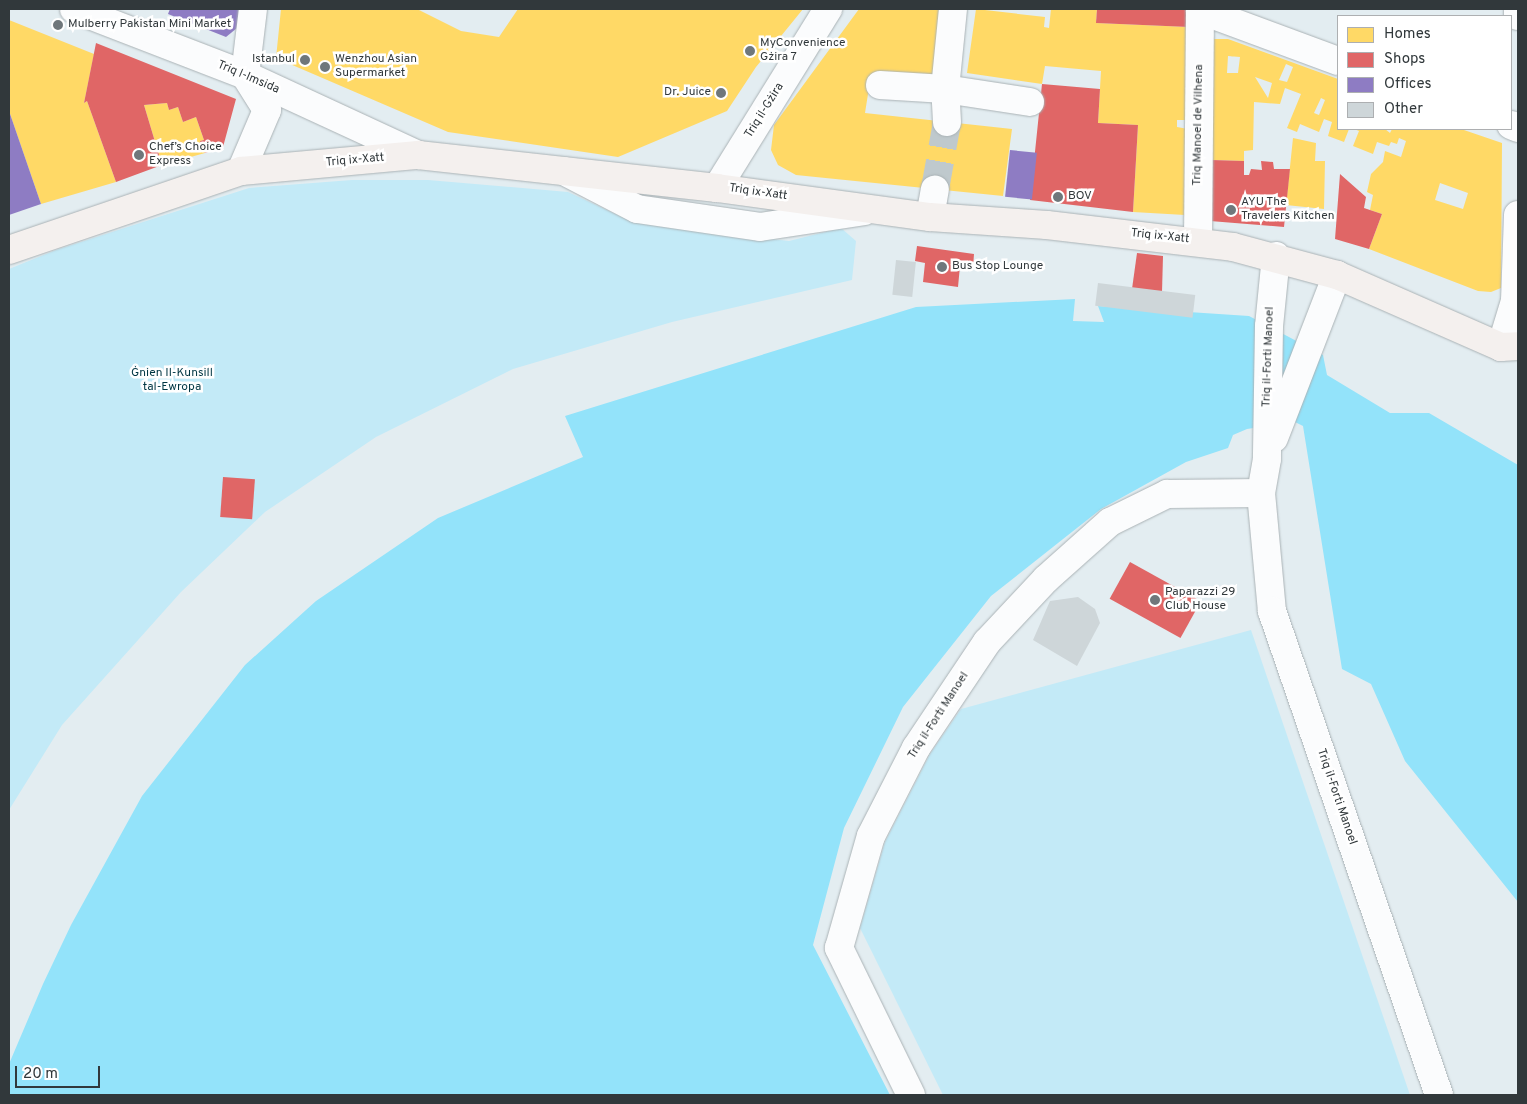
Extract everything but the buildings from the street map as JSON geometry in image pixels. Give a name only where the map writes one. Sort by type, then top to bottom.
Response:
[{"type":"main road","name":"Triq ix-Xatt","points":[[9,250],[241,171],[418,155],[717,188],[930,217],[1047,225],[1198,242],[1276,256],[1337,275],[1513,353]]},
{"type":"street","name":"Triq l-Imsida","points":[[74,9],[245,75],[418,155]]},
{"type":"street","points":[[241,171],[267,110],[245,75],[253,9]]},
{"type":"street","name":"Triq il-Gżira","points":[[717,188],[828,9]]},
{"type":"street","points":[[947,122],[945,89],[953,9]]},
{"type":"street","points":[[1518,9],[1518,16]]},
{"type":"street","points":[[1200,10],[1337,61]]},
{"type":"street","name":"Triq Manoel de Vilhena","points":[[1198,242],[1200,10]]},
{"type":"street","points":[[880,85],[945,89],[1030,102]]},
{"type":"street","points":[[563,171],[637,209],[760,227],[876,209]]},
{"type":"street","points":[[930,217],[936,189]]},
{"type":"street","points":[[1513,353],[1518,215]]},
{"type":"street","name":"Triq il-Forti Manoel","points":[[1276,256],[1269,326],[1266,459],[1262,493],[1272,611],[1439,1095]]},
{"type":"street","name":"Triq il-Forti Manoel","points":[[1266,459],[1337,275]]},
{"type":"street","name":"Triq il-Forti Manoel","points":[[911,1095],[839,948],[871,836],[916,748],[987,642],[1046,579],[1110,522],[1167,494],[1262,493]]},
{"type":"green space","name":"Ġnien Il-Kunsill tal-Ewropa","points":[[352,180],[428,180],[568,192],[622,217],[674,228],[789,241],[841,228],[856,241],[852,280],[672,322],[513,369],[376,437],[265,512],[181,592],[62,725],[9,810],[9,269],[56,250],[249,188]]},
{"type":"green space","points":[[1251,630],[1410,1095],[943,1095],[860,928],[885,842],[930,754],[961,709]]},
{"type":"water","points":[[1075,299],[1073,321],[1104,322],[1098,306],[1249,316],[1323,355],[1327,375],[1390,413],[1429,413],[1518,465],[1518,902],[1405,761],[1371,684],[1342,669],[1303,426],[1295,422],[1247,429],[1233,435],[1228,448],[1186,462],[1101,509],[991,596],[903,707],[844,828],[813,945],[890,1095],[9,1095],[9,1064],[43,984],[71,925],[142,796],[245,665],[316,601],[438,518],[583,457],[565,416],[916,307]]},
{"type":"tunnel","points":[[935,189],[947,122]]},
{"type":"place","name":"Mulberry Pakistan Mini Market","points":[[58,25]]},
{"type":"place","name":"MyConvenience Gżira 7","points":[[750,51]]},
{"type":"place","name":"Istanbul","points":[[305,60]]},
{"type":"place","name":"Wenzhou Asian Supermarket","points":[[325,67]]},
{"type":"place","name":"Dr. Juice","points":[[721,93]]},
{"type":"place","name":"Chef’s Choice Express","points":[[139,155]]},
{"type":"place","name":"BOV","points":[[1058,197]]},
{"type":"place","name":"AYU The Travelers Kitchen","points":[[1231,210]]},
{"type":"place","name":"Bus Stop Lounge","points":[[942,267]]},
{"type":"place","name":"Paparazzi 29 Club House","points":[[1155,600]]}]
